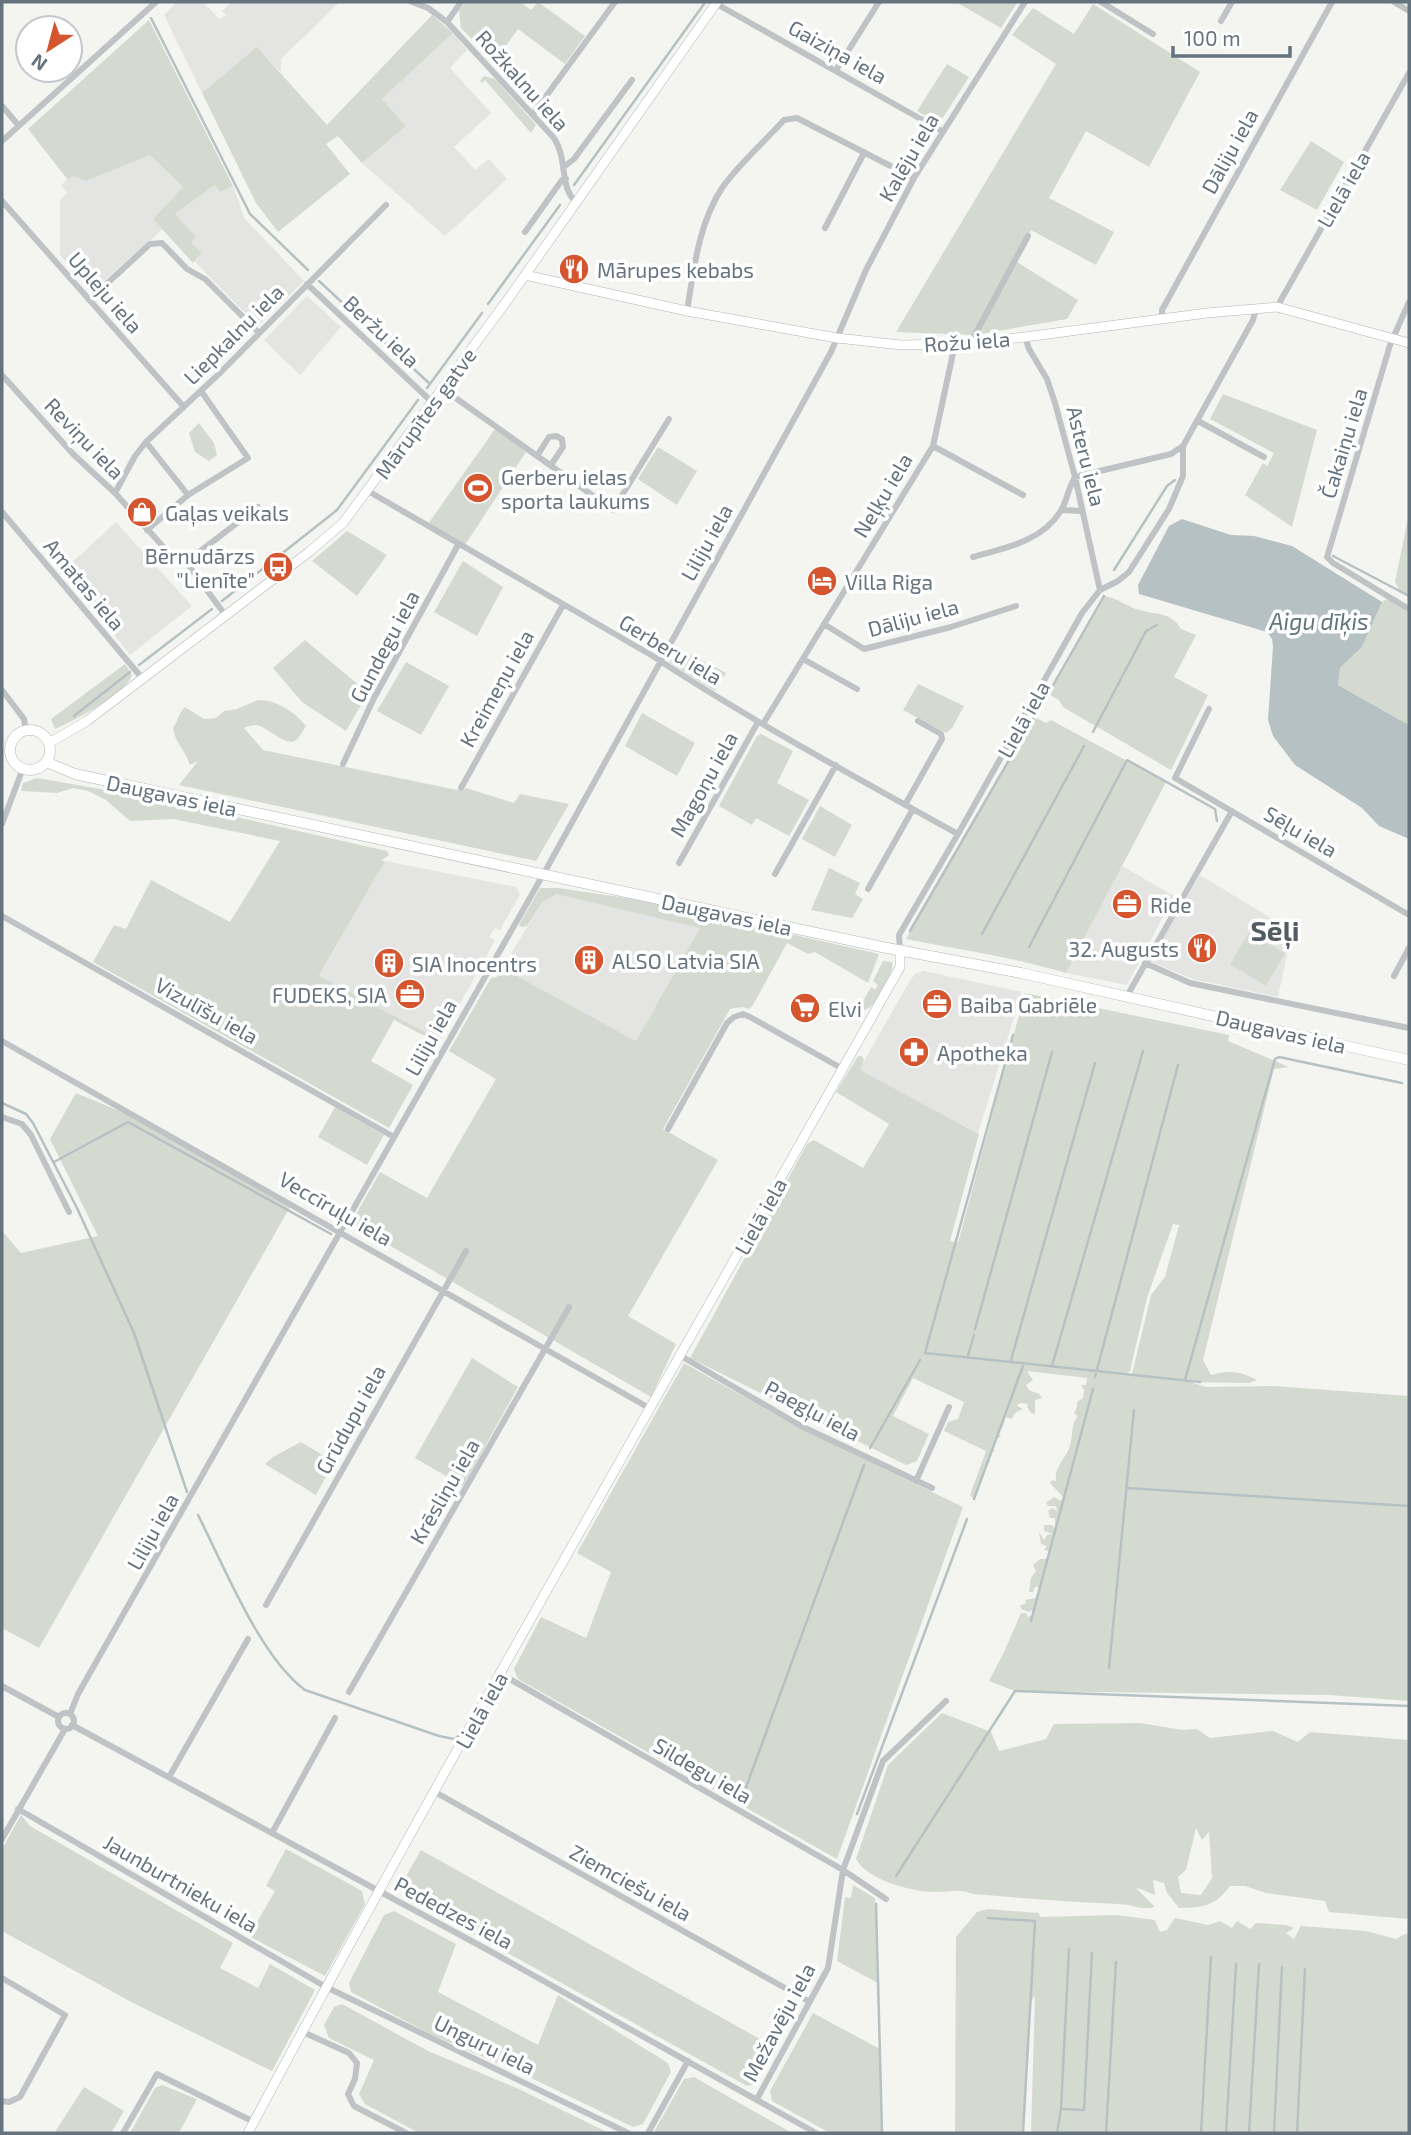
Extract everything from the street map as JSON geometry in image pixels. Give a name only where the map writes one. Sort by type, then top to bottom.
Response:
[{"type":"main road","points":[[26,730],[37,731],[49,743],[46,762],[36,769],[23,768],[6,754],[15,737],[26,730]]},
{"type":"main road","name":"Daugavas iela","points":[[46,762],[75,774],[1127,996],[1409,1060]]},
{"type":"street","points":[[2,141],[156,2]]},
{"type":"street","name":"Rožkalnu iela","points":[[412,2],[428,8],[447,22],[559,145],[572,199]]},
{"type":"street","points":[[447,22],[461,2]]},
{"type":"street","points":[[533,114],[615,2]]},
{"type":"street","name":"Gaiziņa iela","points":[[716,2],[942,131]]},
{"type":"street","name":"Mārupītes gatve","points":[[49,743],[87,721],[329,536],[368,491],[433,403],[525,275],[572,199],[716,2]]},
{"type":"street","points":[[836,70],[879,2]]},
{"type":"street","name":"Kalēju iela","points":[[837,338],[866,270],[915,178],[1025,2]]},
{"type":"street","points":[[1101,2],[1153,34]]},
{"type":"street","points":[[1221,22],[1232,2]]},
{"type":"street","name":"Dāliju iela","points":[[1162,319],[1161,310],[1332,2]]},
{"type":"street","points":[[1394,2],[1409,11]]},
{"type":"street","name":"Lielā iela","points":[[1277,307],[1409,73]]},
{"type":"street","points":[[565,166],[574,159],[632,80]]},
{"type":"street","points":[[2,106],[19,125]]},
{"type":"street","points":[[687,311],[695,258],[705,223],[723,187],[784,120],[797,118],[915,178]]},
{"type":"street","points":[[825,228],[864,153]]},
{"type":"street","points":[[524,232],[562,180],[566,179]]},
{"type":"street","points":[[550,196],[572,199]]},
{"type":"street","name":"Upleju iela","points":[[2,201],[184,407]]},
{"type":"street","name":"Liepkalnu iela","points":[[114,493],[146,442],[201,391],[386,205]]},
{"type":"street","points":[[971,342],[1028,236]]},
{"type":"street","points":[[89,300],[150,244],[162,243],[187,269],[205,279],[258,332]]},
{"type":"street","name":"Rožu iela","points":[[525,275],[687,311],[837,338],[901,345],[955,344],[1025,337],[1277,307],[1409,343]]},
{"type":"street","name":"Beržu iela","points":[[307,284],[433,403]]},
{"type":"street","name":"Čakaiņu iela","points":[[1409,302],[1393,339],[1327,557],[1409,609]]},
{"type":"street","name":"Lielā iela","points":[[248,2133],[379,1892],[900,967],[899,935],[1082,613],[1100,590],[1129,572],[1169,509],[1184,477],[1183,446],[1253,320],[1256,308]]},
{"type":"street","name":"Asteru iela","points":[[1025,337],[1047,379],[1075,477],[1100,590]]},
{"type":"street","name":"Liliju iela","points":[[70,1714],[78,1694],[543,874],[837,338]]},
{"type":"street","name":"Neļķu iela","points":[[761,723],[933,446],[955,344]]},
{"type":"street","name":"Reviņu iela","points":[[2,375],[74,455],[114,493],[175,559],[186,562],[226,616]]},
{"type":"street","points":[[443,389],[613,510],[669,419]]},
{"type":"street","points":[[147,530],[188,495],[248,458],[201,391]]},
{"type":"street","points":[[1198,421],[1264,457]]},
{"type":"street","points":[[537,456],[550,437],[562,439],[563,447],[551,466]]},
{"type":"street","points":[[146,442],[188,495]]},
{"type":"street","points":[[933,446],[1023,495]]},
{"type":"street","points":[[973,557],[1014,546],[1037,535],[1062,510],[1075,477],[1171,454],[1183,446]]},
{"type":"street","name":"Gerberu iela","points":[[368,491],[761,723],[958,834]]},
{"type":"street","points":[[186,562],[258,507]]},
{"type":"street","points":[[1062,510],[1082,511]]},
{"type":"street","name":"Amatas iela","points":[[2,512],[142,678]]},
{"type":"street","name":"Gundegu iela","points":[[343,764],[374,698],[457,545]]},
{"type":"street","name":"Kreimeņu iela","points":[[461,788],[563,605]]},
{"type":"street","name":"Dāliju iela","points":[[824,624],[864,649],[951,627],[1016,606]]},
{"type":"street","points":[[803,659],[857,689]]},
{"type":"street","points":[[2,690],[24,719],[26,730]]},
{"type":"street","name":"Sēļu iela","points":[[1209,709],[1175,778],[1409,915]]},
{"type":"street","points":[[905,804],[942,739],[941,734],[918,721]]},
{"type":"street","name":"Magoņu iela","points":[[679,863],[761,723]]},
{"type":"street","points":[[775,874],[836,765]]},
{"type":"street","points":[[2,824],[23,768]]},
{"type":"street","points":[[868,889],[913,809]]},
{"type":"street","points":[[1127,996],[1231,811]]},
{"type":"street","name":"Vizulīšu iela","points":[[2,916],[394,1137]]},
{"type":"street","points":[[1394,976],[1409,948]]},
{"type":"street","points":[[1145,962],[1190,983],[1409,1028]]},
{"type":"street","points":[[668,1129],[727,1023],[734,1017],[743,1014],[750,1017],[843,1069]]},
{"type":"street","name":"Veccīruļu iela","points":[[2,1041],[651,1409]]},
{"type":"street","points":[[2,1117],[22,1124],[31,1135],[69,1212]]},
{"type":"street","name":"Grūdupu iela","points":[[266,1605],[466,1251]]},
{"type":"street","name":"Krēsliņu iela","points":[[349,1692],[569,1307]]},
{"type":"street","name":"Paegļu iela","points":[[681,1356],[801,1426],[932,1488]]},
{"type":"street","points":[[916,1481],[949,1408]]},
{"type":"street","points":[[169,1777],[248,1639]]},
{"type":"street","name":"Sildegu iela","points":[[501,1674],[843,1870],[886,1899]]},
{"type":"street","points":[[2,1686],[59,1717]]},
{"type":"street","name":"Mežavēju iela","points":[[757,2099],[828,1968],[843,1870],[883,1761],[946,1701]]},
{"type":"street","points":[[2,1839],[74,1718],[65,1713],[59,1717]]},
{"type":"street","points":[[59,1717],[59,1725],[69,1727]]},
{"type":"street","points":[[272,1833],[335,1718]]},
{"type":"street","name":"Pededzes iela","points":[[69,1727],[169,1777],[816,2133]]},
{"type":"street","name":"Ziemciešu iela","points":[[435,1792],[810,2002]]},
{"type":"street","name":"Jaunburtnieku iela","points":[[18,1809],[326,1987]]},
{"type":"street","points":[[2,1978],[65,2015],[20,2097],[9,2102],[2,2101]]},
{"type":"street","name":"Unguru iela","points":[[326,1987],[628,2133]]},
{"type":"street","points":[[303,2032],[349,2053],[357,2063],[355,2079],[348,2094],[354,2106],[406,2133]]},
{"type":"street","points":[[648,2133],[688,2061]]},
{"type":"street","points":[[123,2133],[157,2074],[254,2122]]},
{"type":"shaded area","points":[[177,2],[203,2],[219,19],[226,15],[222,11],[232,2],[340,2],[281,59],[281,72],[257,48],[202,93],[164,15]]},
{"type":"shaded area","points":[[466,2],[520,2],[531,10],[538,2],[585,36],[565,64],[518,29],[494,62],[461,28],[459,10]]},
{"type":"shaded area","points":[[956,2],[1014,2],[1017,3],[1001,28]]},
{"type":"shaded area","points":[[1093,4],[1200,72],[1149,167],[1086,131],[1049,198],[1114,232],[1096,265],[1031,230],[1015,261],[1078,300],[1067,319],[975,335],[896,332],[1056,64],[1012,35],[1033,8],[1074,34]]},
{"type":"shaded area","points":[[432,15],[453,33],[382,99],[406,126],[362,163],[338,136],[326,144],[350,174],[278,232],[256,203],[202,93],[257,47],[327,125]]},
{"type":"shaded area","points":[[149,20],[233,186],[220,192],[215,185],[175,214],[196,237],[191,242],[202,253],[193,263],[153,219],[183,187],[150,155],[86,181],[72,176],[68,180],[28,129],[78,84],[84,84],[84,79]]},
{"type":"shaded area","points":[[453,33],[467,50],[450,68],[491,113],[454,147],[475,170],[489,159],[507,179],[445,236],[362,163],[406,126],[382,99]]},
{"type":"shaded area","points":[[947,64],[969,77],[939,124],[917,111]]},
{"type":"shaded area","points":[[484,76],[495,79],[532,120],[536,125],[531,133],[485,80],[482,83],[480,81]]},
{"type":"shaded area","points":[[1311,141],[1344,162],[1317,210],[1280,190]]},
{"type":"shaded area","points":[[150,155],[183,187],[154,219],[162,230],[92,291],[60,255],[60,200],[67,193],[61,185],[72,176],[86,181]]},
{"type":"shaded area","points":[[215,185],[220,192],[233,186],[245,219],[304,281],[258,326],[195,262],[202,253],[191,242],[195,238],[175,214]]},
{"type":"shaded area","points":[[307,296],[341,327],[300,375],[264,340]]},
{"type":"shaded area","points":[[1223,394],[1317,430],[1292,527],[1245,495],[1263,463],[1267,466],[1274,453],[1210,419]]},
{"type":"shaded area","points":[[199,423],[214,443],[217,455],[209,461],[195,452],[189,433]]},
{"type":"shaded area","name":"Gerberu ielas sporta laukums","points":[[495,429],[526,452],[465,545],[428,524]]},
{"type":"shaded area","points":[[658,447],[697,471],[677,505],[638,479]]},
{"type":"shaded area","points":[[1409,513],[1409,597],[1400,591],[1395,582]]},
{"type":"shaded area","points":[[116,522],[192,606],[130,655],[64,570]]},
{"type":"shaded area","points":[[347,531],[387,555],[357,596],[312,561]]},
{"type":"shaded area","points":[[463,561],[503,587],[477,636],[434,612]]},
{"type":"shaded area","points":[[1104,596],[1136,609],[1167,616],[1181,629],[1196,635],[1174,677],[1208,695],[1171,770],[1063,707],[1059,700],[1048,694]]},
{"type":"shaded area","points":[[1387,599],[1409,612],[1409,725],[1338,685],[1340,668],[1362,647],[1382,602]]},
{"type":"shaded area","points":[[305,640],[368,693],[346,731],[302,702],[273,668]]},
{"type":"shaded area","points":[[676,647],[726,673],[715,691],[670,663]]},
{"type":"shaded area","points":[[406,662],[449,686],[421,735],[377,711]]},
{"type":"shaded area","points":[[125,664],[132,675],[121,690],[55,729],[51,719]]},
{"type":"shaded area","points":[[918,684],[964,706],[952,728],[946,733],[903,710]]},
{"type":"shaded area","points":[[258,700],[284,707],[306,726],[292,742],[260,726],[244,728],[263,750],[462,791],[466,788],[514,803],[520,794],[569,804],[536,861],[179,785],[198,761],[190,765],[174,733],[173,728],[185,707],[204,719],[216,718],[224,711]]},
{"type":"shaded area","points":[[642,713],[695,743],[677,776],[625,746]]},
{"type":"shaded area","points":[[1034,717],[1046,723],[1051,720],[1166,782],[1066,973],[1006,958],[906,939]]},
{"type":"shaded area","points":[[761,734],[793,751],[777,783],[809,800],[789,836],[756,818],[752,825],[719,806],[757,736]]},
{"type":"shaded area","points":[[37,778],[157,799],[387,851],[389,855],[381,861],[385,861],[319,976],[440,1040],[438,1043],[394,1020],[371,1061],[413,1085],[389,1128],[93,962],[114,925],[126,929],[151,880],[230,922],[280,841],[173,819],[130,821],[106,800],[88,791],[73,788],[57,793],[21,791],[23,783]]},
{"type":"shaded area","points":[[820,806],[852,825],[835,857],[802,839]]},
{"type":"shaded area","points":[[385,861],[516,887],[520,894],[500,930],[495,928],[489,937],[495,940],[440,1040],[319,977]]},
{"type":"shaded area","points":[[1122,866],[1174,896],[1127,985],[1066,973]]},
{"type":"shaded area","points":[[829,868],[860,883],[855,894],[863,899],[852,918],[811,910]]},
{"type":"shaded area","points":[[1200,875],[1292,931],[1278,997],[1193,979],[1149,961]]},
{"type":"shaded area","points":[[540,888],[558,888],[640,900],[879,954],[868,983],[815,952],[808,954],[787,943],[753,1005],[749,1009],[730,1009],[663,1129],[718,1160],[628,1316],[676,1344],[651,1397],[351,1223],[380,1172],[427,1198],[496,1079],[449,1051],[491,978],[497,977],[502,968],[636,1041],[700,928],[556,894],[542,903],[527,926],[519,926]]},
{"type":"shaded area","points":[[556,893],[701,928],[636,1041],[502,968],[542,903]]},
{"type":"shaded area","points":[[1249,932],[1285,953],[1266,986],[1230,964]]},
{"type":"shaded area","points":[[883,961],[892,962],[884,990],[869,1008],[859,1008],[871,987],[875,990],[878,985],[873,981]]},
{"type":"shaded area","points":[[924,971],[1022,992],[978,1133],[859,1070],[909,982],[915,974]]},
{"type":"shaded area","points":[[1025,993],[1229,1035],[1228,1041],[1289,1067],[1274,1069],[1203,1360],[1211,1375],[1234,1372],[1257,1380],[1249,1383],[1190,1382],[1206,1387],[1274,1386],[1409,1396],[1409,1701],[1329,1695],[1015,1691],[989,1681],[1021,1613],[1026,1613],[1028,1617],[1032,1615],[1032,1610],[1029,1612],[1020,1606],[1026,1603],[1025,1600],[1036,1598],[1040,1592],[1038,1587],[1035,1587],[1033,1592],[1029,1592],[1031,1578],[1036,1571],[1033,1565],[1040,1559],[1046,1559],[1049,1551],[1044,1550],[1047,1546],[1041,1544],[1039,1532],[1044,1540],[1047,1535],[1053,1534],[1044,1531],[1044,1525],[1052,1525],[1055,1528],[1055,1518],[1050,1518],[1048,1511],[1052,1508],[1057,1511],[1056,1506],[1048,1506],[1046,1503],[1054,1497],[1061,1501],[1063,1497],[1050,1483],[1052,1480],[1056,1481],[1057,1471],[1071,1442],[1073,1425],[1078,1416],[1074,1413],[1077,1402],[1083,1398],[1084,1390],[1081,1385],[1086,1385],[1087,1378],[1027,1371],[1033,1380],[1026,1385],[1042,1398],[1035,1400],[1035,1414],[1031,1413],[1028,1404],[1019,1403],[1017,1406],[1023,1409],[1015,1413],[1012,1419],[1005,1417],[999,1434],[1001,1437],[995,1438],[992,1448],[995,1451],[990,1453],[990,1462],[986,1463],[974,1499],[970,1495],[986,1451],[944,1431],[948,1422],[958,1419],[964,1402],[913,1378],[893,1416],[929,1434],[917,1461],[906,1465],[690,1358],[807,1144],[814,1140],[863,1168],[889,1124],[836,1092],[858,1056],[862,1056],[864,1060],[860,1070],[979,1134],[950,1241],[958,1243]],"holes":[[[1173,1224],[1179,1225],[1165,1277],[1151,1295],[1132,1374],[1126,1374],[1130,1371],[1147,1298]]]},
{"type":"shaded area","points":[[76,1093],[127,1114],[290,1207],[39,1648],[2,1628],[2,1231],[21,1253],[98,1236],[50,1139]]},
{"type":"shaded area","points":[[335,1107],[384,1135],[367,1165],[318,1137]]},
{"type":"shaded area","points":[[472,1358],[518,1387],[463,1486],[415,1458]]},
{"type":"shaded area","points":[[684,1363],[794,1425],[963,1507],[837,1859],[518,1679],[514,1669],[541,1617],[586,1638],[611,1572],[577,1553]]},
{"type":"shaded area","points":[[301,1442],[334,1462],[316,1495],[265,1464]]},
{"type":"shaded area","points":[[942,1713],[991,1732],[999,1751],[1046,1739],[1054,1724],[1140,1723],[1183,1730],[1197,1729],[1210,1738],[1273,1731],[1298,1742],[1310,1732],[1409,1740],[1409,1919],[1329,1912],[1325,1901],[1266,1893],[1245,1886],[1230,1886],[1219,1898],[1208,1904],[1179,1908],[1167,1893],[1164,1883],[1153,1880],[1155,1895],[1135,1887],[1155,1907],[1145,1908],[959,1891],[935,1892],[903,1887],[880,1879],[856,1859],[888,1765]],"holes":[[[1196,1828],[1202,1840],[1209,1832],[1212,1878],[1201,1895],[1181,1893],[1178,1877],[1186,1870]]]},
{"type":"shaded area","points":[[21,1815],[30,1826],[233,1943],[220,1968],[258,1988],[270,1964],[315,1990],[272,2071],[135,2004],[2,1931],[2,1849]]},
{"type":"shaded area","points":[[286,1849],[362,1891],[365,1904],[325,1976],[249,1936],[275,1891],[266,1886]]},
{"type":"shaded area","points":[[421,1850],[776,2048],[756,2084],[747,2086],[403,1895],[401,1885]]},
{"type":"shaded area","points":[[853,1885],[875,1898],[878,1983],[837,1961],[845,1897],[851,1898]]},
{"type":"shaded area","points":[[988,1909],[1038,1913],[1041,1917],[1116,1915],[1155,1920],[1160,1932],[1167,1930],[1175,1918],[1208,1925],[1220,1921],[1232,1928],[1237,1921],[1250,1929],[1256,1923],[1286,1925],[1294,1928],[1286,1933],[1294,1939],[1301,1926],[1366,1931],[1396,1939],[1409,1934],[1409,2133],[1031,2133],[1035,1996],[1031,2001],[1023,2133],[955,2133],[956,1937],[977,1912]]},
{"type":"shaded area","points":[[394,1911],[456,1944],[438,1992],[538,2045],[558,1995],[668,2063],[671,2072],[643,2124],[633,2127],[525,2075],[430,2034],[351,1992],[349,1983],[384,1915]]},
{"type":"shaded area","points":[[342,2004],[428,2051],[519,2089],[609,2133],[419,2133],[365,2104],[359,2094],[374,2060],[329,2038],[324,2025],[334,2007]]},
{"type":"shaded area","points":[[813,2013],[880,2049],[882,2133],[830,2133],[772,2101],[770,2091]]},
{"type":"shaded area","points":[[694,2077],[792,2133],[656,2133],[655,2130],[684,2079]]},
{"type":"shaded area","points":[[162,2085],[197,2099],[179,2133],[130,2133],[155,2088]]},
{"type":"shaded area","points":[[84,2087],[124,2111],[111,2133],[55,2132]]},
{"type":"water","name":"Aigu dīķis","points":[[1182,519],[1231,535],[1254,536],[1292,546],[1382,602],[1362,647],[1340,668],[1338,685],[1409,725],[1409,839],[1379,826],[1362,808],[1295,765],[1273,736],[1268,720],[1273,646],[1267,632],[1139,594],[1138,585],[1169,526]]},
{"type":"waterway","points":[[574,185],[704,4]]},
{"type":"waterway","points":[[151,18],[250,214],[308,270]]},
{"type":"waterway","points":[[488,304],[560,205]]},
{"type":"waterway","points":[[319,281],[430,384]]},
{"type":"waterway","points":[[427,388],[482,313]]},
{"type":"waterway","points":[[222,601],[337,510],[418,400]]},
{"type":"waterway","points":[[1114,570],[1167,486],[1175,480]]},
{"type":"waterway","points":[[1333,556],[1409,596]]},
{"type":"waterway","points":[[1048,694],[1104,596]]},
{"type":"waterway","points":[[139,665],[212,609]]},
{"type":"waterway","points":[[1093,732],[1146,631],[1157,625]]},
{"type":"waterway","points":[[74,716],[130,672]]},
{"type":"waterway","points":[[910,931],[1034,717]]},
{"type":"waterway","points":[[982,934],[1084,746]]},
{"type":"waterway","points":[[1029,947],[1127,760],[1215,809],[1217,821]]},
{"type":"waterway","points":[[1013,1035],[925,1353],[1200,1382]]},
{"type":"waterway","points":[[1052,1366],[1143,1051]]},
{"type":"waterway","points":[[975,1329],[1052,1052]]},
{"type":"waterway","points":[[1185,1380],[1275,1059],[1279,1057],[1402,1083]]},
{"type":"waterway","points":[[1011,1360],[1095,1063]]},
{"type":"waterway","points":[[1095,1377],[1178,1065]]},
{"type":"waterway","points":[[2,1103],[26,1114],[33,1123],[77,1208],[134,1333],[187,1492]]},
{"type":"waterway","points":[[54,1162],[128,1122],[331,1234]]},
{"type":"waterway","points":[[968,1355],[974,1335]]},
{"type":"waterway","points":[[870,1448],[920,1360]]},
{"type":"waterway","points":[[974,1499],[1024,1363]]},
{"type":"waterway","points":[[1031,1621],[1093,1389]]},
{"type":"waterway","points":[[1109,1668],[1134,1410]]},
{"type":"waterway","points":[[741,1801],[864,1465]]},
{"type":"waterway","points":[[1126,1488],[1409,1506]]},
{"type":"waterway","points":[[198,1515],[258,1634],[273,1656],[305,1690],[439,1736],[454,1739],[462,1734]]},
{"type":"waterway","points":[[857,1814],[967,1519]]},
{"type":"waterway","points":[[896,1876],[1015,1691],[1409,1706]]},
{"type":"waterway","points":[[876,1904],[882,2133]]},
{"type":"waterway","points":[[988,1918],[1035,1921],[1023,2133]]},
{"type":"waterway","points":[[1057,2133],[1061,2109],[1069,1949]]},
{"type":"waterway","points":[[1063,2109],[1084,2110],[1092,1953]]},
{"type":"waterway","points":[[1201,2133],[1211,1957]]},
{"type":"waterway","points":[[1106,2133],[1116,1962]]},
{"type":"waterway","points":[[1226,2133],[1236,1964]]},
{"type":"waterway","points":[[1249,2133],[1259,1964]]},
{"type":"waterway","points":[[1274,2133],[1282,1967]]},
{"type":"waterway","points":[[1297,2133],[1305,1969]]},
{"type":"place","name":"Mārupes kebabs","points":[[574,269]]},
{"type":"place","name":"Gerberu ielas sporta laukums","points":[[478,488]]},
{"type":"place","name":"Gaļas veikals","points":[[142,512]]},
{"type":"place","name":"Bērnudārzs \"Lienīte\"","points":[[278,567]]},
{"type":"place","name":"Villa Riga","points":[[822,581]]},
{"type":"place","name":"Ride","points":[[1127,904]]},
{"type":"place","name":"32. Augusts","points":[[1202,948]]},
{"type":"place","name":"ALSO Latvia SIA","points":[[589,960]]},
{"type":"place","name":"SIA Inocentrs","points":[[389,963]]},
{"type":"place","name":"FUDEKS, SIA","points":[[410,994]]},
{"type":"place","name":"Baiba Gabriēle","points":[[937,1004]]},
{"type":"place","name":"Elvi","points":[[805,1008]]},
{"type":"place","name":"Apotheka","points":[[914,1052]]},
{"type":"district","name":"Sēļi","points":[[1275,930]]}]
